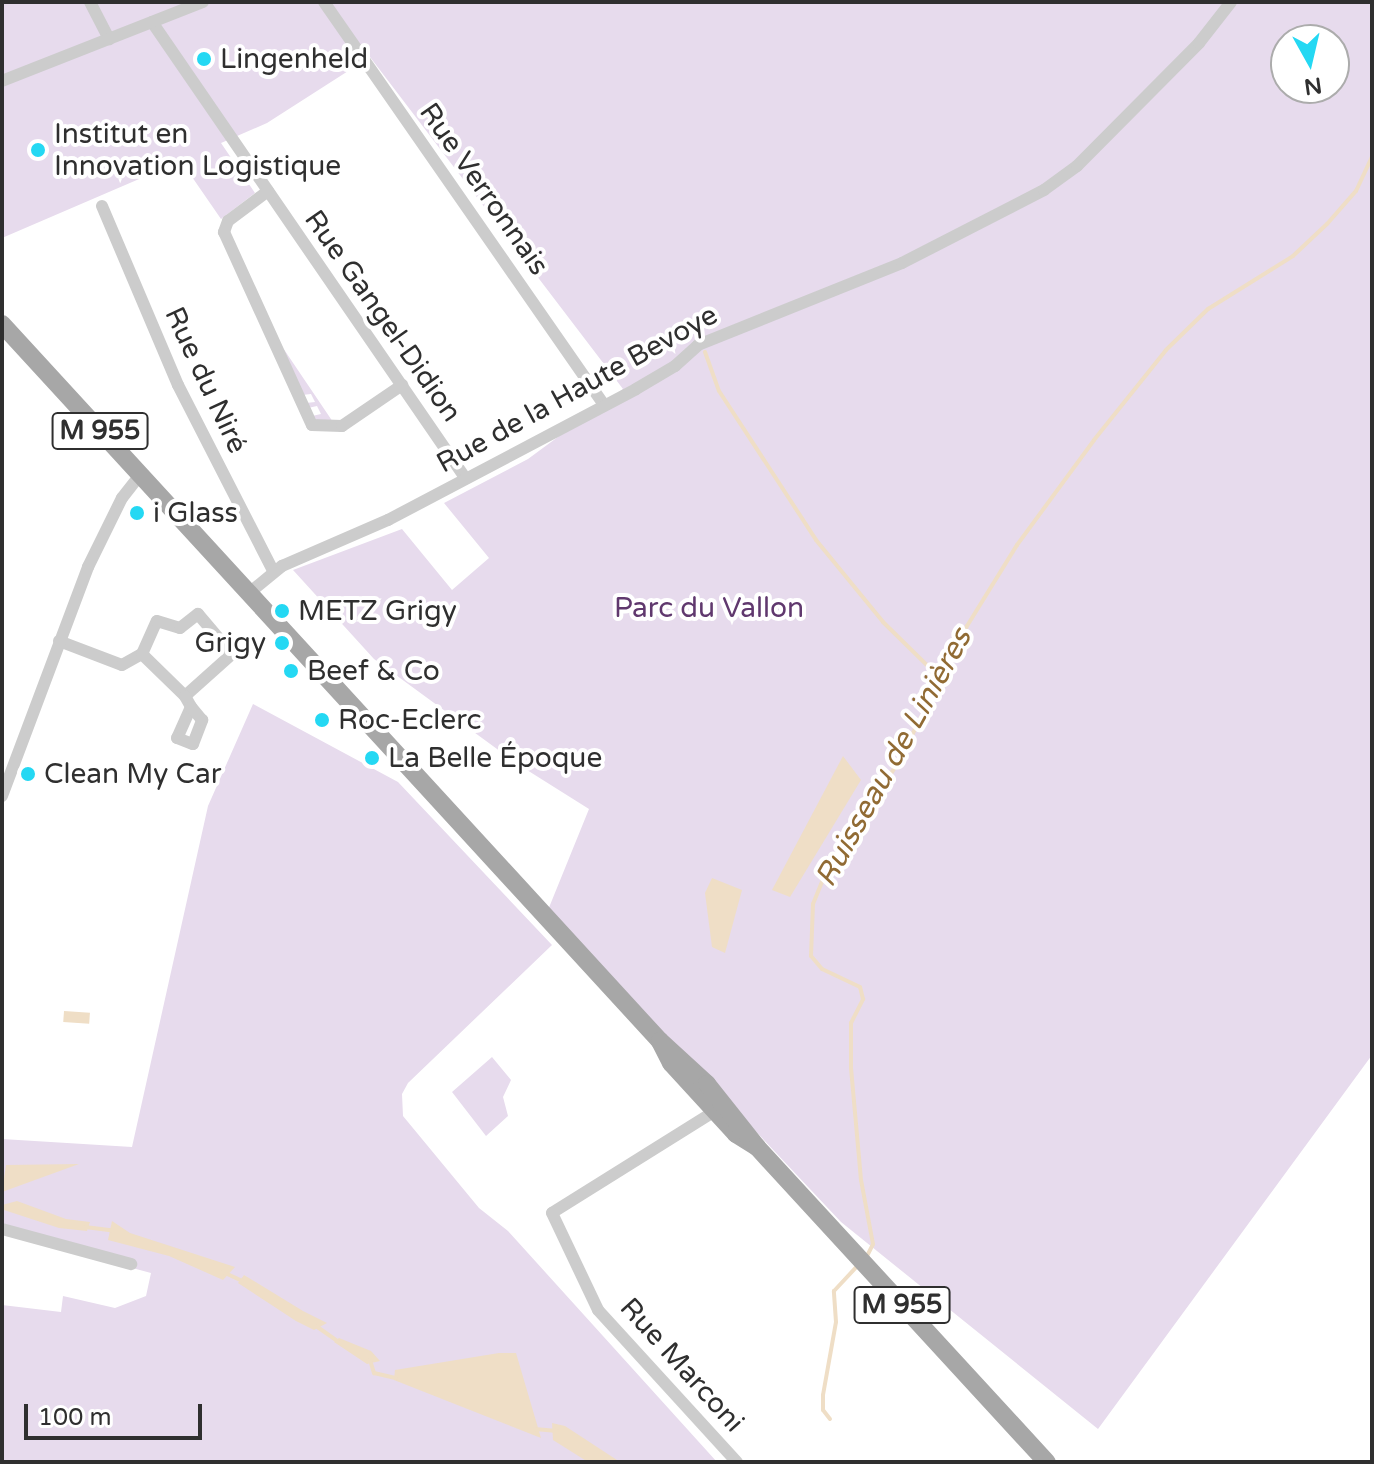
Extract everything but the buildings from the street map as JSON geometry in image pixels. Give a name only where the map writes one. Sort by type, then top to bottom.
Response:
[{"type":"main road","name":"M 955","points":[[2,324],[660,1041],[745,1125],[757,1147]]},
{"type":"main road","name":"M 955","points":[[660,1041],[671,1063],[715,1111],[757,1147],[1047,1462]]},
{"type":"street","points":[[90,2],[109,39]]},
{"type":"street","points":[[2,81],[203,2]]},
{"type":"street","name":"Rue Verronnais","points":[[324,2],[604,405]]},
{"type":"street","name":"Rue de la Haute Bevoye","points":[[249,593],[273,571],[466,479],[675,366],[707,340],[902,263],[1044,190],[1077,166],[1199,43],[1231,2]]},
{"type":"street","name":"Rue Gangel-Didion","points":[[152,22],[466,479]]},
{"type":"street","points":[[268,191],[228,221],[224,232],[312,425],[342,426],[402,385]]},
{"type":"street","name":"Rue du Niré","points":[[102,206],[178,385],[273,571]]},
{"type":"street","points":[[2,796],[59,641],[122,498],[141,474]]},
{"type":"street","points":[[59,641],[122,665],[142,654],[157,621],[180,628],[198,614],[232,654],[188,702],[142,654]]},
{"type":"street","name":"Rue Marconi","points":[[715,1111],[552,1213],[598,1310],[737,1462]]},
{"type":"street","points":[[2,1229],[131,1264]]},
{"type":"green space","name":"Parc du Vallon","points":[[2,2],[1372,2],[1372,1055],[1098,1429],[841,1222],[548,910],[589,809],[519,765],[374,659],[293,570],[402,529],[452,590],[489,558],[444,503],[528,459],[623,389],[370,57],[267,123],[221,143],[255,193],[221,219],[181,161],[2,238]]},
{"type":"green space","points":[[283,348],[335,425],[322,424],[312,416],[321,414],[317,406],[308,408],[306,403],[315,402],[311,394],[302,395]]},
{"type":"green space","points":[[253,704],[398,782],[552,945],[408,1083],[402,1094],[403,1116],[479,1208],[508,1231],[717,1462],[2,1462],[2,1305],[61,1312],[63,1296],[115,1308],[146,1296],[151,1273],[2,1233],[2,1139],[132,1147],[208,806]]},
{"type":"green space","points":[[492,1057],[511,1080],[503,1097],[508,1116],[486,1136],[452,1092]]},
{"type":"shaded area","points":[[843,756],[861,780],[790,897],[772,890]]},
{"type":"shaded area","points":[[712,878],[742,890],[725,953],[712,947],[705,893]]},
{"type":"shaded area","points":[[64,1011],[90,1013],[89,1024],[63,1022]]},
{"type":"shaded area","points":[[79,1164],[2,1192],[6,1165]]},
{"type":"shaded area","points":[[17,1201],[66,1219],[90,1222],[87,1231],[59,1228],[4,1210],[2,1205]]},
{"type":"shaded area","points":[[112,1221],[130,1233],[235,1267],[223,1280],[169,1256],[108,1240]]},
{"type":"shaded area","points":[[244,1275],[327,1323],[314,1330],[296,1321],[238,1283]]},
{"type":"shaded area","points":[[339,1338],[371,1351],[380,1361],[367,1364],[334,1342]]},
{"type":"shaded area","points":[[516,1353],[541,1438],[394,1380],[395,1370]]},
{"type":"shaded area","points":[[552,1423],[565,1426],[620,1462],[588,1462],[553,1440]]},
{"type":"waterway","name":"Ruisseau de Linières","points":[[867,1256],[873,1244],[861,1180],[851,1068],[851,1023],[863,999],[860,987],[822,969],[811,956],[813,904],[823,879],[899,761],[967,626],[1017,545],[1094,440],[1166,350],[1208,309],[1293,256],[1327,224],[1356,191],[1372,156]]},
{"type":"waterway","points":[[705,352],[719,391],[816,540],[883,622],[939,677]]},
{"type":"waterway","points":[[85,1227],[111,1230]]},
{"type":"waterway","name":"Ruisseau de Linières","points":[[830,1419],[823,1410],[823,1395],[836,1322],[834,1291],[858,1265]]},
{"type":"waterway","points":[[223,1272],[244,1282]]},
{"type":"waterway","points":[[316,1326],[339,1342]]},
{"type":"waterway","points":[[370,1360],[374,1373],[395,1378]]},
{"type":"waterway","points":[[535,1429],[557,1431]]},
{"type":"place","name":"Lingenheld","points":[[204,59]]},
{"type":"place","name":"Institut en Innovation Logistique","points":[[38,150]]},
{"type":"place","name":"i Glass","points":[[137,513]]},
{"type":"place","name":"METZ Grigy","points":[[282,611]]},
{"type":"place","name":"Grigy","points":[[282,643]]},
{"type":"place","name":"Beef & Co","points":[[291,671]]},
{"type":"place","name":"Roc-Eclerc","points":[[322,720]]},
{"type":"place","name":"La Belle Époque","points":[[372,758]]},
{"type":"place","name":"Clean My Car","points":[[28,774]]}]
